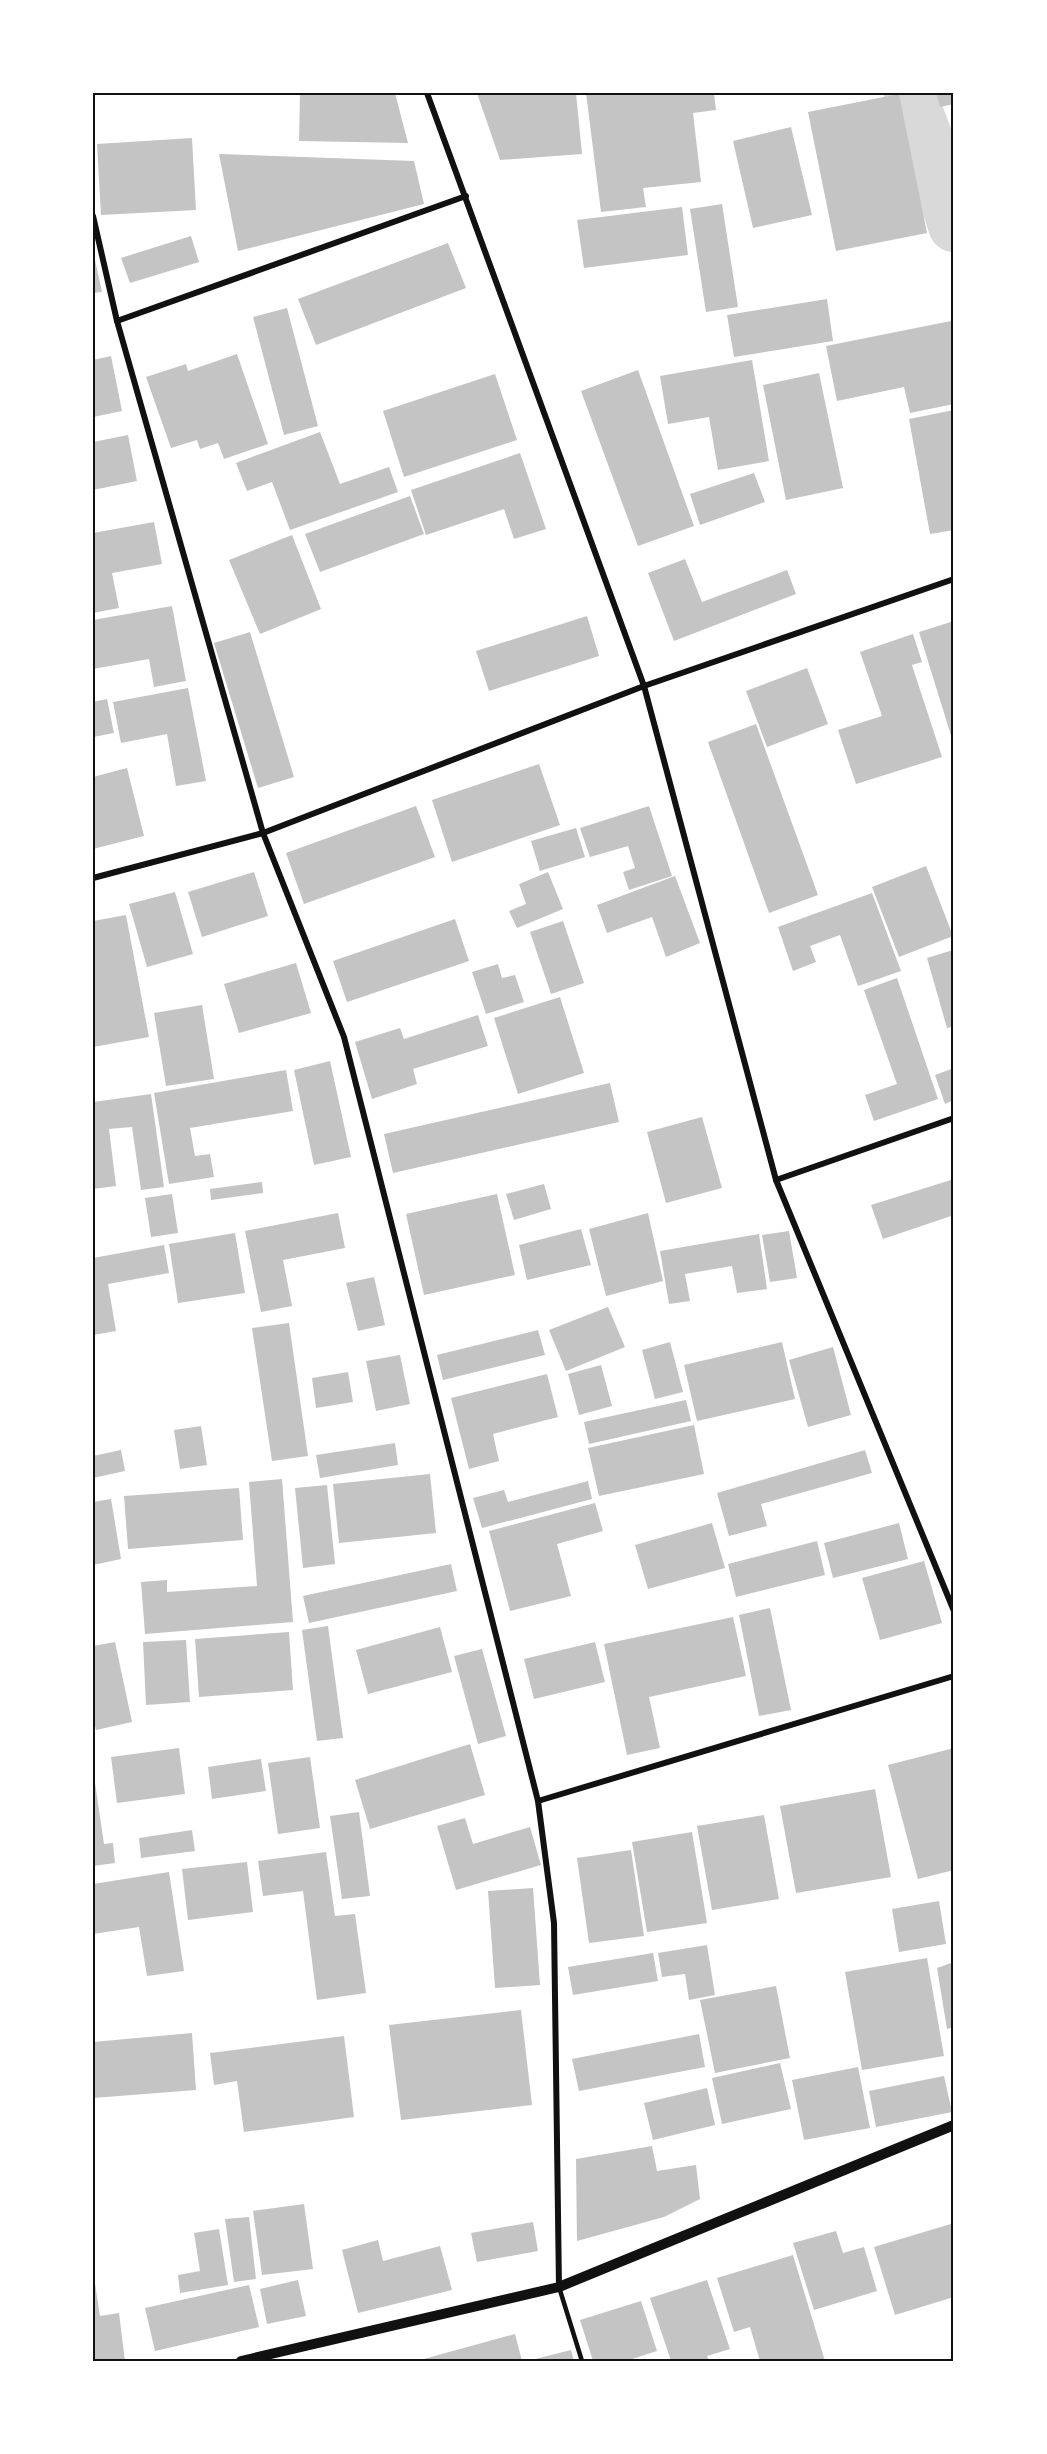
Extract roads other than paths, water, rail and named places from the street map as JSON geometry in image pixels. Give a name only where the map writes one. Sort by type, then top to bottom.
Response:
[{"type":"street","points":[[427,93],[644,686],[776,1180],[954,1611]]},
{"type":"street","points":[[117,321],[466,196]]},
{"type":"street","points":[[93,216],[117,321],[263,833],[344,1037],[538,1801],[554,1923],[559,2287]]},
{"type":"street","points":[[93,878],[263,833],[644,686],[954,579]]},
{"type":"street","points":[[776,1180],[954,1118]]},
{"type":"street","points":[[538,1801],[954,1676]]},
{"type":"street","points":[[241,2361],[559,2287],[954,2125]]},
{"type":"lane","points":[[559,2287],[582,2361]]},
{"type":"waterway","points":[[910,93],[929,144],[954,226]]}]
